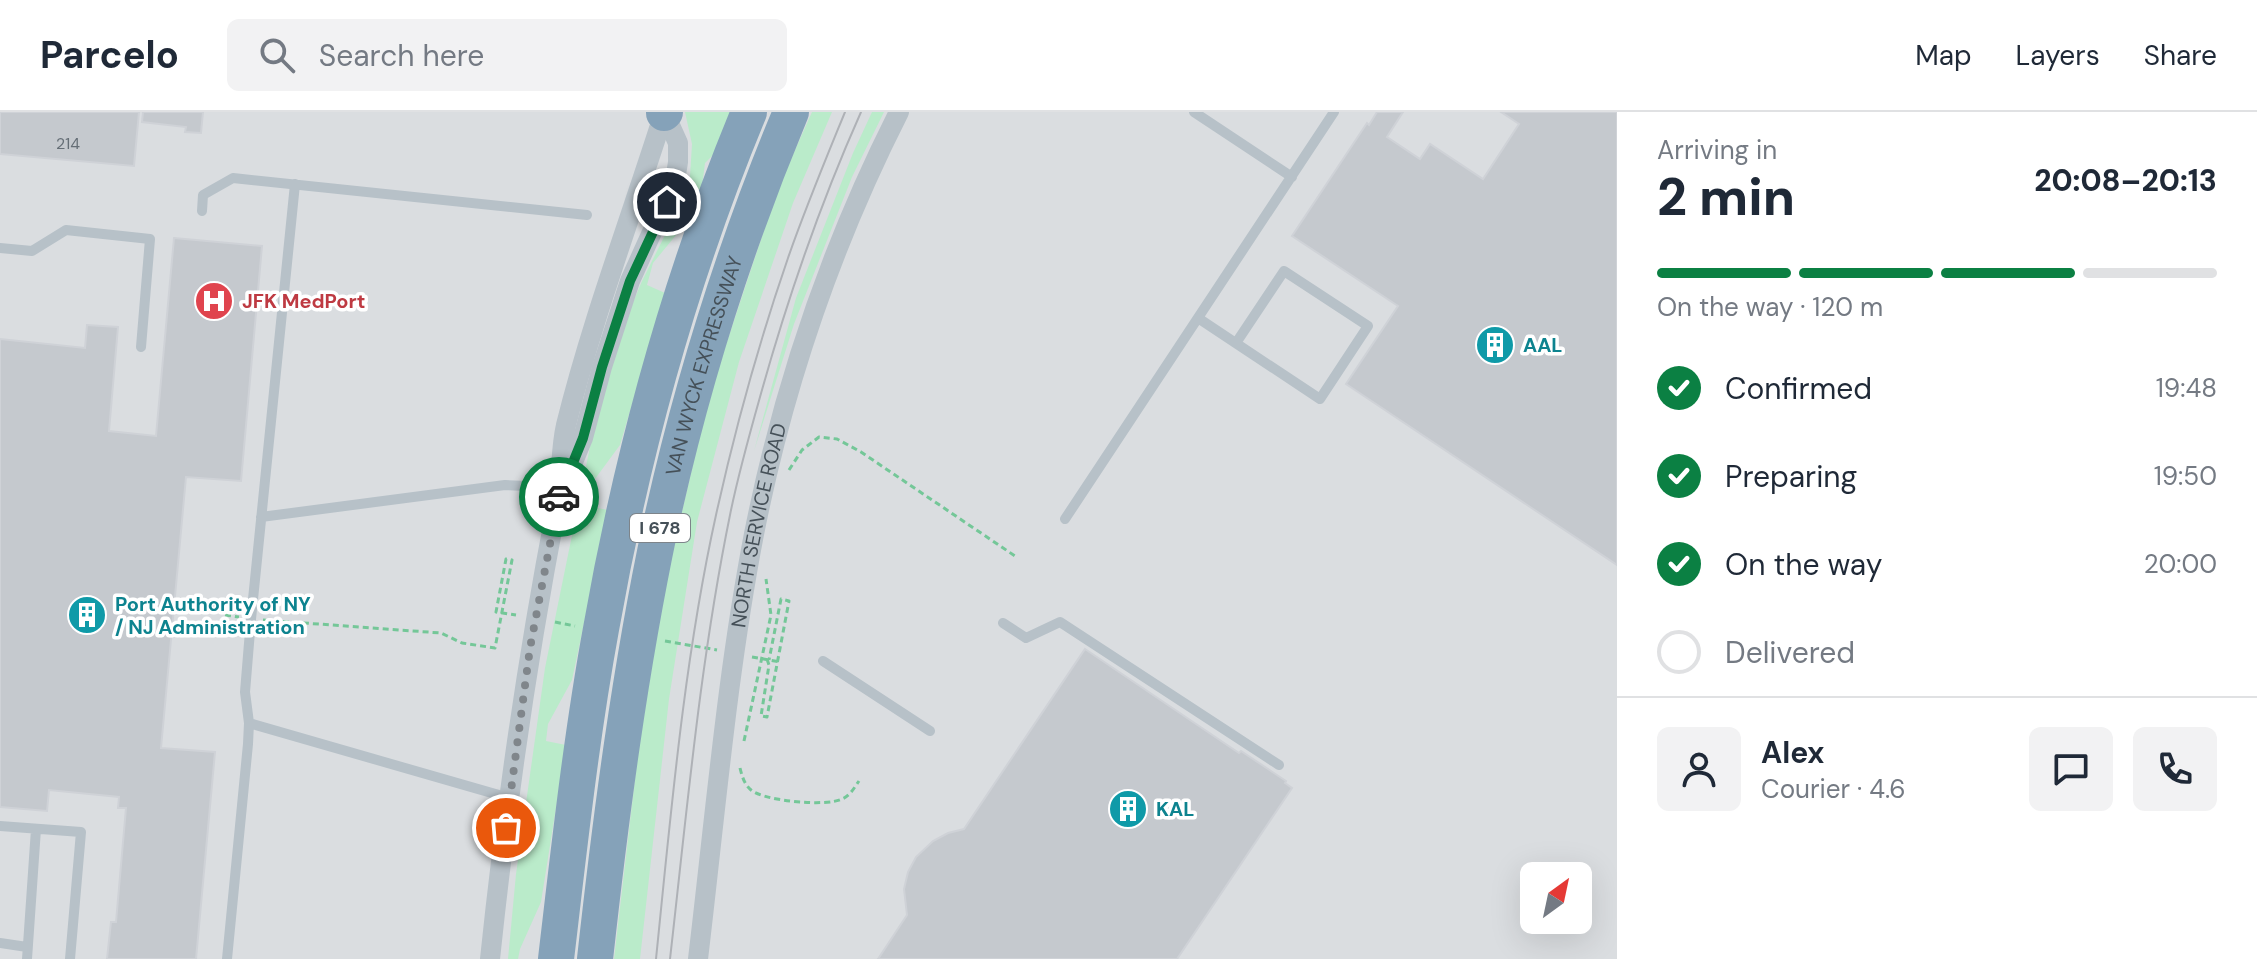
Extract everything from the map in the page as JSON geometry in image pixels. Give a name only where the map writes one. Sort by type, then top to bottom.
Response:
[{"type":"highway","name":"VAN WYCK EXPRESSWAY","points":[[556,959],[590,696],[626,501],[678,310],[749,112]]},
{"type":"highway","name":"VAN WYCK EXPRESSWAY","points":[[595,959],[630,689],[663,515],[696,386],[731,270],[791,112]]},
{"type":"street","points":[[490,959],[530,648],[559,493],[565,430],[664,112]]},
{"type":"street","points":[[559,493],[583,438],[630,281],[675,181],[678,143],[664,112]]},
{"type":"street","name":"NORTH SERVICE ROAD","points":[[698,959],[737,632],[763,490],[789,394],[824,288],[858,201],[899,112]]},
{"type":"lane","points":[[1194,112],[1292,177]]},
{"type":"lane","points":[[1065,519],[1334,112]]},
{"type":"lane","points":[[202,211],[203,195],[233,178],[587,215]]},
{"type":"lane","points":[[227,959],[249,723],[245,692],[251,619],[295,184]]},
{"type":"lane","points":[[0,248],[32,251],[66,230],[150,239],[141,347]]},
{"type":"lane","points":[[1198,318],[1320,399],[1368,326],[1284,271],[1236,343]]},
{"type":"lane","points":[[261,517],[505,485],[559,493]]},
{"type":"lane","points":[[1003,623],[1026,638],[1060,622],[1279,765]]},
{"type":"lane","points":[[823,661],[930,731]]},
{"type":"lane","points":[[249,723],[509,798]]},
{"type":"lane","points":[[0,826],[81,832],[70,959]]},
{"type":"lane","points":[[27,959],[36,829]]},
{"type":"lane","points":[[0,943],[27,947]]},
{"type":"path","points":[[786,481],[790,468],[802,450],[819,437],[837,439],[1015,556]]},
{"type":"path","points":[[225,615],[441,633],[462,643],[495,648],[512,560],[506,559],[496,612]]},
{"type":"path","points":[[744,742],[771,615],[766,579]]},
{"type":"path","points":[[764,653],[769,665],[761,716],[767,717],[789,601],[781,599],[769,660]]},
{"type":"path","points":[[741,756],[740,770],[744,782],[763,797],[828,803],[845,798],[859,781]]},
{"type":"shaded area","points":[[0,112],[1617,112],[1617,959],[0,959]]},
{"type":"green space","points":[[685,112],[731,112],[718,150],[705,163],[702,187],[686,223],[653,263],[647,285],[665,293],[620,445],[592,483],[587,506],[608,510],[572,680],[548,724],[546,741],[566,745],[541,902],[518,959],[508,959],[516,874],[545,668],[593,432],[624,324],[690,176],[692,144]]},
{"type":"green space","points":[[812,112],[832,112],[793,203],[739,362],[697,522],[669,699],[640,959],[614,959],[638,753],[662,597],[709,396],[778,188]]},
{"type":"green space","points":[[872,112],[884,112],[852,177],[794,324],[754,451],[796,298]]},
{"type":"building","points":[[0,112],[139,112],[134,166],[0,154]]},
{"type":"building","points":[[143,112],[203,112],[201,133],[185,132],[186,127],[142,122]]},
{"type":"building","name":"AAL","points":[[1377,112],[1403,112],[1387,137],[1420,159],[1430,144],[1483,179],[1519,124],[1501,112],[1617,112],[1617,565],[1346,384],[1398,306],[1292,236]]},
{"type":"building","name":"Port Authority of NY / NJ Administration","points":[[174,238],[262,246],[241,481],[186,477],[161,748],[215,752],[196,959],[107,959],[111,922],[116,922],[126,808],[118,808],[119,797],[49,790],[47,811],[0,807],[0,339],[85,348],[87,325],[118,327],[109,431],[156,436]]},
{"type":"building","name":"KAL","points":[[1085,649],[1286,781],[1292,788],[1177,959],[878,959],[907,915],[904,889],[916,857],[933,841],[964,829]]},
{"type":"tram line","points":[[656,959],[687,680],[716,515],[748,386],[777,290],[845,112]]},
{"type":"tram line","points":[[670,959],[702,681],[733,500],[781,324],[818,217],[861,112]]},
{"type":"way so far","points":[[506,828],[530,648],[559,497]]},
{"type":"place","name":"JFK MedPort","points":[[214,301]]},
{"type":"place","name":"AAL","points":[[1495,345]]},
{"type":"place","name":"Port Authority of NY / NJ Administration","points":[[87,615]]},
{"type":"place","name":"KAL","points":[[1128,809]]},
{"type":"route","points":[[559,497],[583,438],[613,329],[630,281],[667,202]]}]
